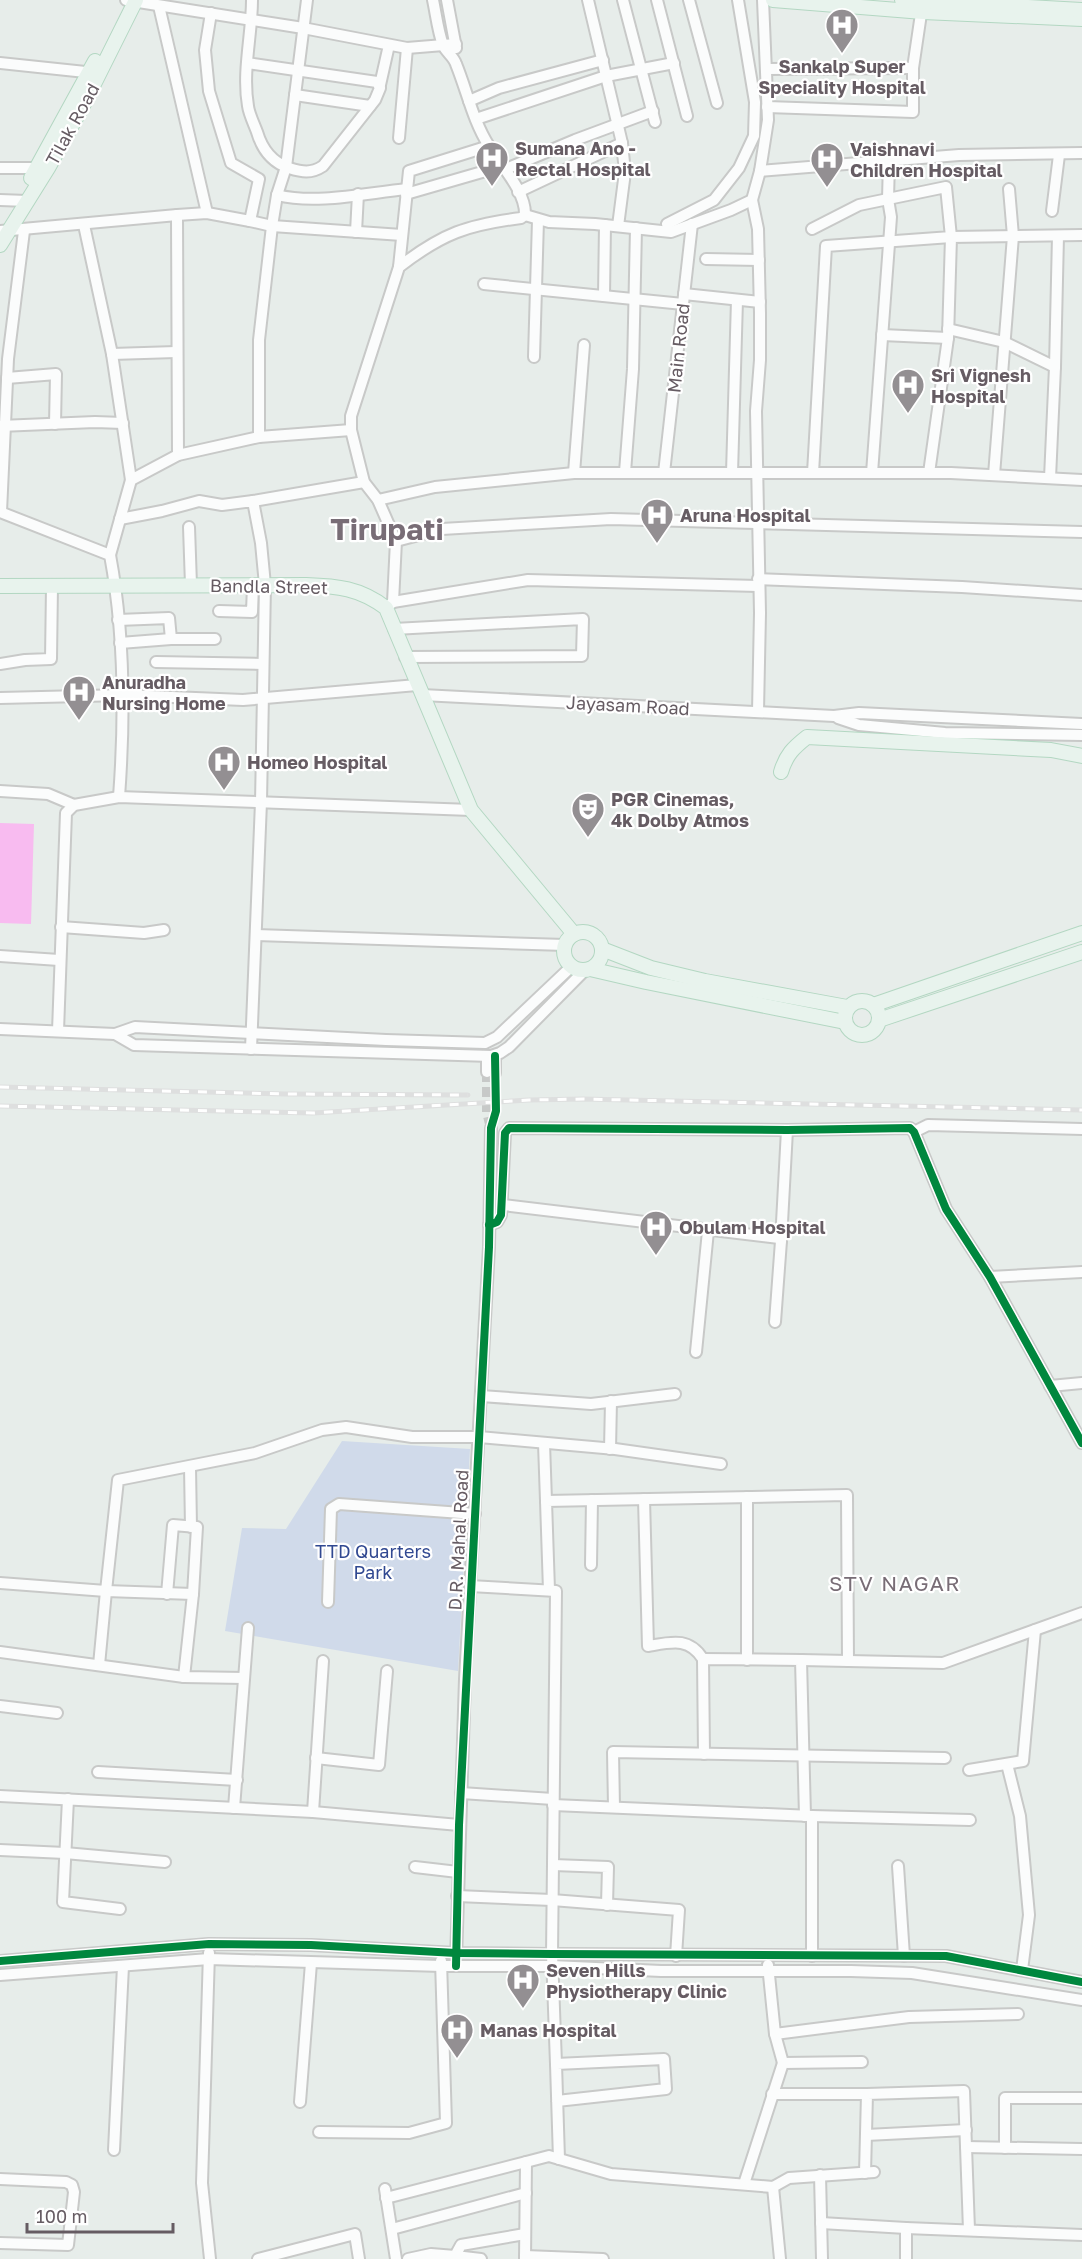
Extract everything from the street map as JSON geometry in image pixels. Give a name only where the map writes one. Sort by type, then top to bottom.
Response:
[{"type":"main road","points":[[773,0],[1082,10]]},
{"type":"main road","points":[[902,0],[922,5],[1082,19]]},
{"type":"main road","name":"Tilak Road","points":[[0,245],[3,231],[42,168],[95,73],[131,1]]},
{"type":"main road","name":"Bandla Street","points":[[0,586],[115,584],[340,586],[389,605]]},
{"type":"main road","points":[[389,605],[394,629],[405,657],[471,810],[569,939],[565,959],[582,968],[845,1022],[853,1033],[866,1035],[876,1028],[879,1020],[878,1012],[873,1005]]},
{"type":"main road","points":[[781,772],[784,759],[807,737],[1051,750],[1082,756]]},
{"type":"main road","points":[[569,939],[583,931],[599,940],[603,949],[598,963],[582,968]]},
{"type":"main road","points":[[603,949],[651,968],[694,979],[847,1007],[860,1001],[873,1005],[1082,933]]},
{"type":"main road","points":[[879,1020],[1082,952]]},
{"type":"main road","points":[[845,1022],[847,1007]]},
{"type":"street","points":[[252,0],[247,63],[248,106],[261,144],[269,157],[286,167],[306,173],[317,171],[323,166],[375,100],[389,45]]},
{"type":"street","points":[[259,437],[259,340],[272,226],[277,195],[286,167],[307,0]]},
{"type":"street","points":[[399,267],[448,234],[469,227],[521,218],[525,214],[525,208],[518,192],[489,146],[476,119],[455,61],[443,46],[433,0]]},
{"type":"street","points":[[447,0],[456,44],[455,61]]},
{"type":"street","points":[[588,0],[622,143],[625,172],[618,226]]},
{"type":"street","points":[[277,195],[292,199],[313,199],[406,191],[504,168],[618,124],[654,116],[623,0]]},
{"type":"street","points":[[657,0],[687,116]]},
{"type":"street","points":[[689,0],[717,103]]},
{"type":"street","points":[[667,224],[714,200],[739,168],[754,136],[755,102],[738,0]]},
{"type":"street","points":[[758,711],[760,613],[756,411],[760,360],[759,260],[758,229],[752,200],[760,171],[768,120],[763,0]]},
{"type":"street","points":[[131,1],[303,28],[407,48],[456,44]]},
{"type":"street","points":[[767,107],[913,111],[913,68],[922,5]]},
{"type":"street","points":[[159,6],[207,213]]},
{"type":"street","points":[[211,13],[205,51],[210,91],[231,163],[259,179],[250,220]]},
{"type":"street","points":[[399,138],[407,48]]},
{"type":"street","points":[[469,101],[499,88],[603,60]]},
{"type":"street","points":[[0,63],[95,73]]},
{"type":"street","points":[[247,63],[377,82],[380,85]]},
{"type":"street","points":[[476,119],[606,76],[674,63]]},
{"type":"street","points":[[766,69],[913,68]]},
{"type":"street","points":[[295,95],[370,106]]},
{"type":"street","points":[[518,192],[622,143]]},
{"type":"street","points":[[489,146],[409,171],[399,267],[351,416],[351,430],[364,482],[378,500],[396,541],[389,605],[528,580],[962,587],[1082,595]]},
{"type":"street","points":[[760,171],[958,156],[1082,153]]},
{"type":"street","points":[[1052,211],[1059,154]]},
{"type":"street","points":[[872,473],[891,217],[888,199],[889,161]]},
{"type":"street","points":[[0,168],[42,168]]},
{"type":"street","points":[[812,229],[859,205],[946,187],[951,237],[948,333],[929,473]]},
{"type":"street","points":[[994,475],[1012,236],[1009,189]]},
{"type":"street","points":[[356,232],[358,194]]},
{"type":"street","points":[[0,200],[22,200]]},
{"type":"street","points":[[525,214],[538,220],[671,232],[752,200]]},
{"type":"street","points":[[3,231],[24,231],[207,213],[272,226],[402,235]]},
{"type":"street","points":[[177,215],[178,455]]},
{"type":"street","points":[[534,357],[538,220]]},
{"type":"street","name":"Main Road","points":[[664,473],[692,224]]},
{"type":"street","points":[[84,225],[112,354],[131,480],[110,555],[115,584],[124,695],[119,797]]},
{"type":"street","points":[[603,296],[605,225]]},
{"type":"street","points":[[625,472],[633,369],[636,228]]},
{"type":"street","points":[[24,231],[2,426],[0,512],[110,555]]},
{"type":"street","points":[[813,473],[826,246],[951,237],[1082,235]]},
{"type":"street","points":[[1050,478],[1058,236]]},
{"type":"street","points":[[706,260],[759,260]]},
{"type":"street","points":[[484,284],[634,300],[759,302]]},
{"type":"street","points":[[732,473],[737,300]]},
{"type":"street","points":[[882,335],[948,333],[1004,342],[1055,367]]},
{"type":"street","points":[[574,473],[584,345]]},
{"type":"street","points":[[112,354],[176,352]]},
{"type":"street","points":[[7,378],[56,374],[55,424]]},
{"type":"street","points":[[2,426],[123,423]]},
{"type":"street","points":[[131,480],[178,455],[259,437],[351,430]]},
{"type":"street","points":[[378,500],[435,487],[574,473],[929,473],[1082,480]]},
{"type":"street","points":[[120,519],[200,501],[222,505],[364,482]]},
{"type":"street","points":[[251,1049],[261,802],[263,664],[259,585],[261,543],[253,501]]},
{"type":"street","points":[[396,541],[442,530],[611,519],[1082,532]]},
{"type":"street","points":[[189,527],[191,585]]},
{"type":"street","points":[[219,611],[252,612],[259,585]]},
{"type":"street","points":[[0,664],[51,659],[52,586]]},
{"type":"street","points":[[118,620],[170,618],[171,639]]},
{"type":"street","points":[[394,629],[583,619],[582,656],[405,657]]},
{"type":"street","points":[[120,643],[171,639],[215,639]]},
{"type":"street","points":[[156,662],[263,664]]},
{"type":"street","name":"Jayasam Road","points":[[0,698],[124,695],[243,700],[419,690],[834,716],[859,713],[1082,724]]},
{"type":"street","name":"Jayasam Road","points":[[834,716],[859,725],[945,733],[1082,735]]},
{"type":"street","points":[[0,791],[48,794],[74,805],[119,797],[471,810]]},
{"type":"street","points":[[58,1031],[66,813],[74,805]]},
{"type":"street","points":[[61,927],[144,933],[164,930]]},
{"type":"street","points":[[256,935],[569,939]]},
{"type":"street","points":[[0,956],[59,960]]},
{"type":"street","points":[[0,1029],[115,1034],[135,1027],[386,1040],[490,1042],[582,968]]},
{"type":"street","points":[[115,1034],[134,1045],[491,1056],[509,1047],[533,1025],[582,968]]},
{"type":"street","points":[[491,1056],[491,1072]]},
{"type":"street","points":[[914,1132],[928,1125],[1082,1129]]},
{"type":"street","points":[[489,1225],[497,1222],[502,1204],[505,1133],[509,1128],[787,1130],[906,1127],[914,1132],[946,1209],[990,1277],[1082,1443]]},
{"type":"street","name":"D.R. Mahal Road","points":[[456,1966],[460,1793],[489,1225],[491,1128]]},
{"type":"street","points":[[775,1322],[787,1130]]},
{"type":"street","points":[[502,1204],[776,1238],[781,1241]]},
{"type":"street","points":[[696,1352],[708,1231]]},
{"type":"street","points":[[990,1277],[1082,1272]]},
{"type":"street","points":[[1050,1386],[1082,1383]]},
{"type":"street","points":[[481,1396],[591,1404],[675,1394]]},
{"type":"street","points":[[610,1449],[611,1401]]},
{"type":"street","points":[[99,1665],[118,1480],[255,1453],[322,1430],[346,1427],[424,1438],[479,1437],[610,1449],[721,1464]]},
{"type":"street","points":[[544,1443],[549,1590]]},
{"type":"street","points":[[190,1467],[191,1527]]},
{"type":"street","points":[[546,1501],[847,1495],[848,1661]]},
{"type":"street","points":[[747,1497],[747,1660]]},
{"type":"street","points":[[644,1499],[648,1646],[667,1642],[686,1644],[696,1647],[704,1659],[704,1754]]},
{"type":"street","points":[[591,1565],[592,1500]]},
{"type":"street","points":[[328,1602],[331,1509],[333,1506],[349,1505],[474,1514]]},
{"type":"street","points":[[167,1594],[173,1525],[197,1527],[184,1677]]},
{"type":"street","points":[[0,1583],[106,1591],[193,1594]]},
{"type":"street","points":[[470,1586],[556,1591],[552,1966],[559,2159]]},
{"type":"street","points":[[704,1659],[943,1663],[1082,1613]]},
{"type":"street","points":[[234,1808],[248,1628]]},
{"type":"street","points":[[969,1770],[1023,1761],[1035,1630]]},
{"type":"street","points":[[0,1652],[184,1677],[244,1678]]},
{"type":"street","points":[[801,1660],[802,1755],[808,1816],[812,1956]]},
{"type":"street","points":[[313,1812],[323,1661]]},
{"type":"street","points":[[316,1758],[379,1765],[387,1671]]},
{"type":"street","points":[[0,1706],[57,1713]]},
{"type":"street","points":[[614,1807],[614,1752],[945,1758]]},
{"type":"street","points":[[1007,1764],[1020,1816],[1029,1915],[1022,1970]]},
{"type":"street","points":[[98,1772],[237,1780]]},
{"type":"street","points":[[460,1793],[614,1807],[808,1816],[970,1820]]},
{"type":"street","points":[[0,1796],[313,1812],[459,1825]]},
{"type":"street","points":[[68,1799],[63,1902],[120,1909]]},
{"type":"street","points":[[0,1850],[165,1862]]},
{"type":"street","points":[[553,1865],[608,1867],[607,1905]]},
{"type":"street","points":[[898,1866],[904,1956]]},
{"type":"street","points":[[416,1868],[458,1872]]},
{"type":"street","points":[[457,1896],[552,1900],[679,1910],[676,1956]]},
{"type":"street","points":[[0,1961],[209,1944],[311,1945],[456,1953],[946,1956],[1082,1982]]},
{"type":"street","points":[[209,1944],[202,2183],[210,2259]]},
{"type":"street","points":[[319,2132],[409,2133],[446,2123],[441,1952]]},
{"type":"street","points":[[744,2184],[783,2063],[775,2034],[767,1956]]},
{"type":"street","points":[[0,1976],[209,1959],[441,1966],[552,1966],[661,1971],[912,1973],[1082,2000]]},
{"type":"street","points":[[300,2102],[311,1963]]},
{"type":"street","points":[[114,2150],[123,1966]]},
{"type":"street","points":[[775,2034],[909,2017],[1018,2014]]},
{"type":"street","points":[[556,2064],[664,2059],[666,2089],[557,2101]]},
{"type":"street","points":[[783,2063],[862,2062]]},
{"type":"street","points":[[772,2094],[964,2091],[969,2230]]},
{"type":"street","points":[[396,2259],[385,2193],[549,2156],[611,2174],[773,2187],[789,2178],[869,2173],[866,2135],[867,2094]]},
{"type":"street","points":[[1005,2148],[1005,2098],[1082,2098]]},
{"type":"street","points":[[866,2135],[966,2130]]},
{"type":"street","points":[[966,2148],[1082,2149]]},
{"type":"street","points":[[526,2162],[525,2258],[603,2259]]},
{"type":"street","points":[[820,2175],[822,2259]]},
{"type":"street","points":[[0,2179],[66,2182],[72,2185],[74,2192],[68,2246],[0,2243]]},
{"type":"street","points":[[773,2187],[780,2259]]},
{"type":"street","points":[[392,2229],[526,2193]]},
{"type":"street","points":[[821,2223],[1082,2235]]},
{"type":"street","points":[[906,2228],[906,2259]]},
{"type":"street","points":[[258,2259],[355,2234],[359,2259]]},
{"type":"street","points":[[455,2257],[461,2244],[525,2234]]},
{"type":"street","points":[[408,2259],[455,2257],[481,2259]]},
{"type":"green space","name":"TTD Quarters Park","points":[[342,1441],[470,1449],[458,1671],[225,1631],[242,1528],[286,1529]]},
{"type":"shaded area","points":[[0,823],[34,824],[31,924],[0,923]]},
{"type":"tunnel","points":[[487,1072],[487,1112],[491,1128]]},
{"type":"tunnel","points":[[491,1128],[496,1111],[495,1073]]},
{"type":"railway","points":[[0,1087],[286,1094],[468,1095]]},
{"type":"railway","points":[[0,1106],[313,1113],[583,1099],[1082,1110]]},
{"type":"cycle path","points":[[456,1966],[459,1825],[489,1247],[491,1128],[496,1111],[495,1056]]},
{"type":"cycle path","points":[[489,1225],[497,1222],[501,1215],[505,1133],[509,1128],[787,1130],[910,1128],[914,1132],[946,1209],[990,1277],[1082,1443]]},
{"type":"cycle path","points":[[0,1961],[209,1944],[311,1945],[456,1953],[946,1956],[1082,1982]]},
{"type":"place","name":"Sankalp Super Speciality Hospital","points":[[842,54]]},
{"type":"place","name":"Sumana Ano - Rectal Hospital","points":[[492,187]]},
{"type":"place","name":"Vaishnavi Children Hospital","points":[[827,188]]},
{"type":"place","name":"Sri Vignesh Hospital","points":[[908,414]]},
{"type":"place","name":"Aruna Hospital","points":[[657,544]]},
{"type":"place","name":"Anuradha Nursing Home","points":[[79,721]]},
{"type":"place","name":"Homeo Hospital","points":[[224,791]]},
{"type":"place","name":"PGR Cinemas, 4k Dolby Atmos","points":[[588,838]]},
{"type":"place","name":"Obulam Hospital","points":[[656,1256]]},
{"type":"place","name":"Seven Hills Physiotherapy Clinic","points":[[523,2009]]},
{"type":"place","name":"Manas Hospital","points":[[457,2059]]},
{"type":"district","name":"Tirupati","points":[[387,529]]},
{"type":"district","name":"STV NAGAR","points":[[895,1583]]}]
